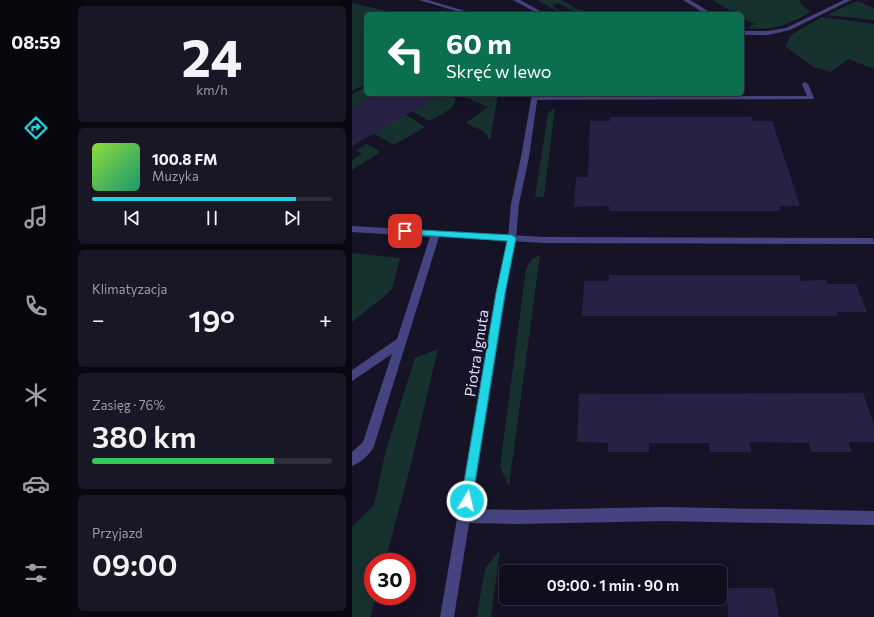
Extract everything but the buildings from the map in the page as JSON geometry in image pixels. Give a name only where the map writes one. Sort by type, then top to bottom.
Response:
[{"type":"street","points":[[422,0],[465,12]]},
{"type":"street","points":[[516,0],[538,12]]},
{"type":"street","points":[[686,0],[707,12]]},
{"type":"street","points":[[744,33],[768,33],[788,29],[848,0]]},
{"type":"street","points":[[535,96],[811,98],[805,84]]},
{"type":"street","name":"Piotra Ignuta","points":[[447,617],[501,293],[512,238],[515,204],[525,157],[535,96]]},
{"type":"street","points":[[352,228],[553,240],[873,241]]},
{"type":"street","points":[[352,460],[368,446],[436,234]]},
{"type":"street","points":[[352,376],[401,342]]},
{"type":"street","points":[[464,516],[518,517],[664,514],[874,518]]},
{"type":"green space","points":[[537,0],[562,0],[585,12],[575,12],[558,3],[552,5],[561,12]]},
{"type":"green space","points":[[712,0],[800,0],[801,4],[811,12],[787,24],[773,28],[756,29],[746,28],[755,24],[744,19],[744,12],[733,12]]},
{"type":"green space","points":[[857,1],[874,8],[874,20],[827,15]]},
{"type":"green space","points":[[352,3],[392,12],[364,12],[364,85],[352,91]]},
{"type":"green space","points":[[822,17],[874,24],[874,69],[848,59],[831,72],[813,67],[785,46],[791,35]]},
{"type":"green space","points":[[364,88],[364,96],[375,96],[352,108],[352,94]]},
{"type":"green space","points":[[412,96],[449,96],[456,99],[452,108],[430,121],[412,111],[425,103]]},
{"type":"green space","points":[[463,96],[498,96],[490,140],[483,131],[466,123],[488,107]]},
{"type":"green space","points":[[555,108],[544,197],[535,197],[548,113]]},
{"type":"green space","points":[[406,115],[425,127],[394,145],[368,130]]},
{"type":"green space","points":[[367,144],[378,150],[379,153],[352,170],[352,160],[362,154],[356,150]]},
{"type":"green space","points":[[352,253],[400,258],[392,289],[352,322]]},
{"type":"green space","points":[[540,255],[509,486],[500,467],[526,269],[531,260]]},
{"type":"green space","points":[[438,349],[410,468],[387,553],[364,553],[364,605],[373,605],[370,617],[352,617],[352,527],[374,505],[386,450],[415,358]]},
{"type":"green space","points":[[500,550],[491,617],[477,617],[486,567]]},
{"type":"route","points":[[405,231],[436,234],[471,234],[512,238],[501,293],[467,501]]}]
